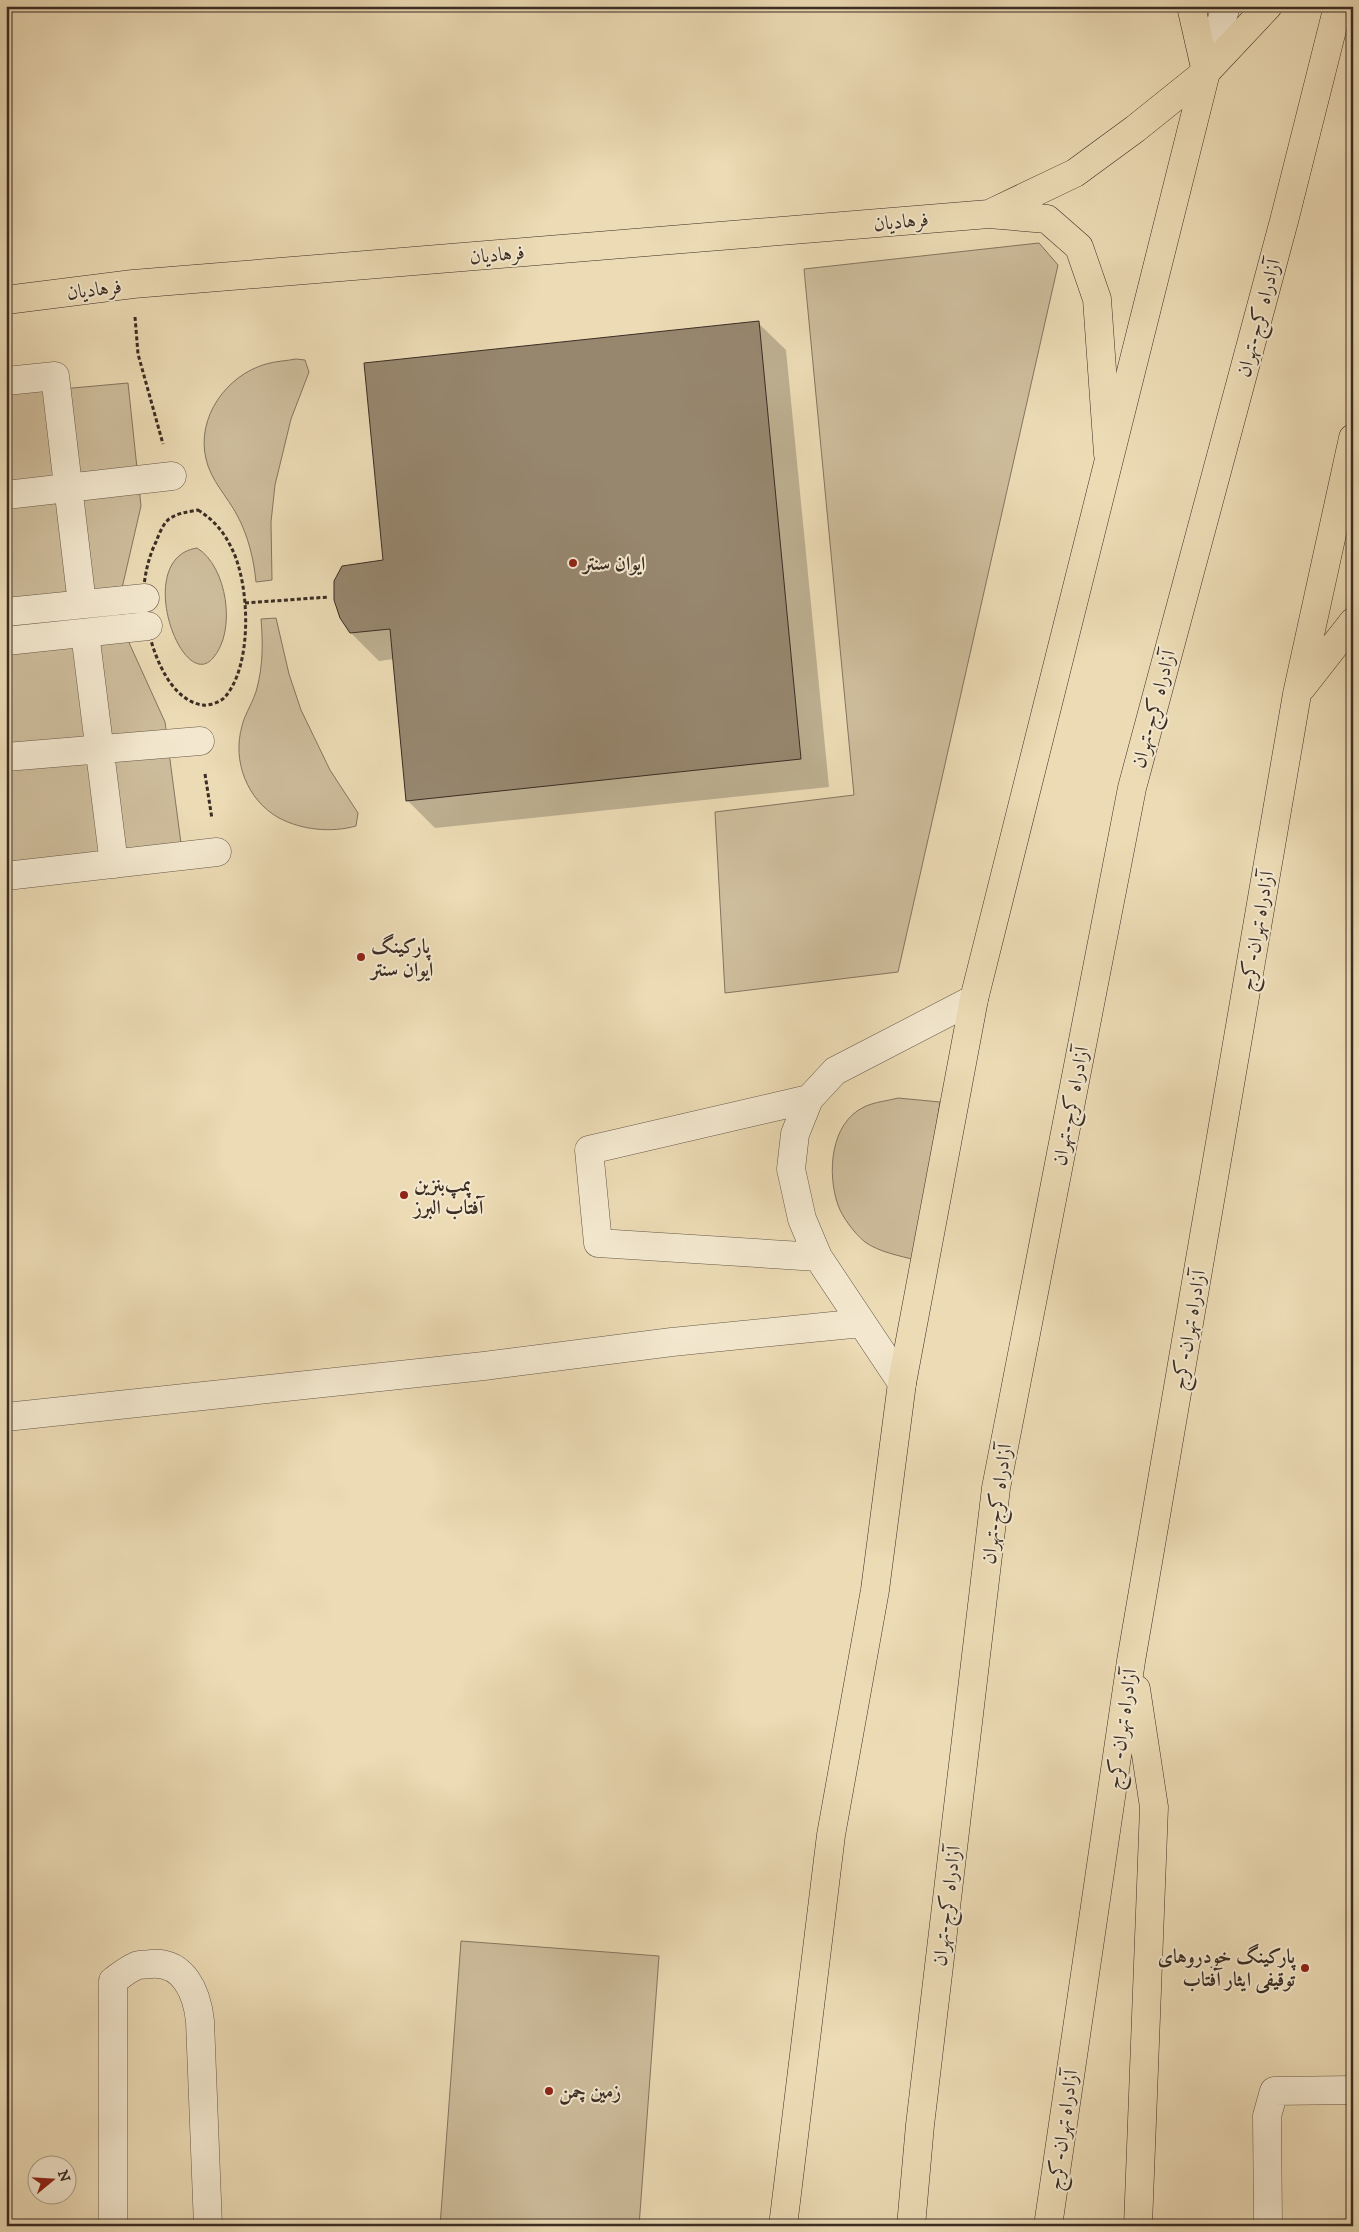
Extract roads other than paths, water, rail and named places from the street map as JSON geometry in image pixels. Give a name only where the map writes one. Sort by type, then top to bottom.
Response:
[{"type":"main road","points":[[782,2226],[831,1835],[875,1590],[902,1383],[974,999],[1108,457],[1206,72],[1191,6]]},
{"type":"main road","points":[[989,214],[1074,173],[1135,129],[1206,72],[1268,6]]},
{"type":"main road","name":"آزادراه کرج-تهران","points":[[911,2226],[921,2116],[996,1488],[1132,788],[1284,221],[1338,6]]},
{"type":"main road","points":[[989,214],[1047,219],[1079,247],[1097,299],[1108,457]]},
{"type":"main road","name":"فرهادیان","points":[[6,300],[133,284],[989,214]]},
{"type":"main road","name":"آزادراه تهران-کرج","points":[[1048,2226],[1131,1661],[1297,694],[1353,438]]},
{"type":"main road","points":[[1297,694],[1353,622]]},
{"type":"main road","points":[[1131,1661],[1154,1808],[1138,2226]]},
{"type":"street","points":[[1206,72],[1226,6]]},
{"type":"street","points":[[6,381],[55,376],[82,604]]},
{"type":"street","points":[[6,495],[172,476]]},
{"type":"street","points":[[6,612],[145,598]]},
{"type":"street","points":[[6,641],[148,626]]},
{"type":"street","points":[[84,633],[114,864]]},
{"type":"street","points":[[6,757],[200,741]]},
{"type":"street","points":[[6,876],[217,852]]},
{"type":"street","points":[[902,1383],[818,1257],[802,1218],[791,1170],[795,1134],[810,1099],[835,1071],[974,999]]},
{"type":"street","points":[[810,1099],[589,1150],[598,1243],[818,1257]]},
{"type":"street","points":[[6,1417],[465,1368],[672,1342],[862,1323]]},
{"type":"street","points":[[114,2226],[114,1981],[136,1966],[161,1963],[178,1970],[191,1986],[198,2002],[208,2226]]},
{"type":"street","points":[[1268,2226],[1267,2116],[1274,2091],[1353,2090]]},
{"type":"place","name":"ایوان سنتر","points":[[573,563]]},
{"type":"place","name":"پارکینگ ایوان سنتر","points":[[361,957]]},
{"type":"place","name":"پمپ‌بنزین آفتاب البرز","points":[[404,1195]]},
{"type":"place","name":"پارکینگ خودروهای توقیفی ایثار آفتاب","points":[[1305,1968]]},
{"type":"place","name":"زمین چمن","points":[[549,2091]]}]
